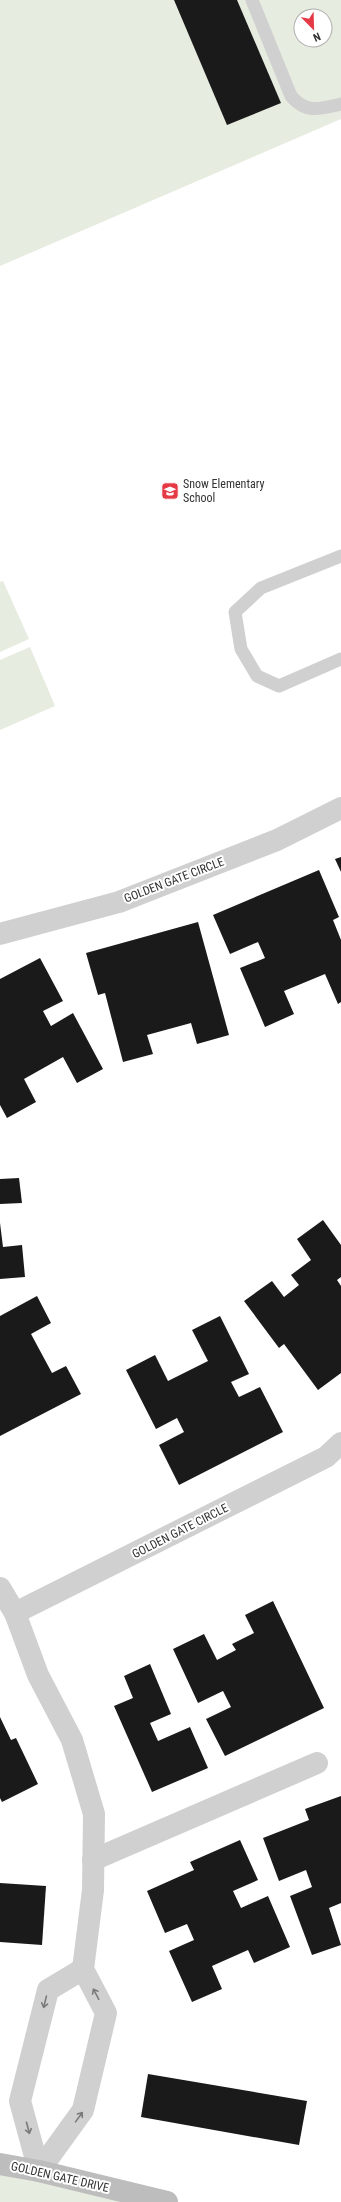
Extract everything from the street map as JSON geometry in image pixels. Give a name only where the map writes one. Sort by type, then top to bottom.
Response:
[{"type":"street","name":"GOLDEN GATE CIRCLE","points":[[0,934],[119,902],[277,840],[341,808]]},
{"type":"street","name":"GOLDEN GATE CIRCLE","points":[[15,1613],[326,1457],[341,1443]]},
{"type":"street","points":[[0,1588],[15,1613],[38,1675],[72,1740],[94,1814],[93,1890],[83,1969],[106,2013],[83,2110],[39,2171]]},
{"type":"street","points":[[93,1860],[317,1763]]},
{"type":"street","points":[[39,2171],[20,2101],[48,1990],[83,1969]]},
{"type":"street","name":"GOLDEN GATE DRIVE","points":[[0,2164],[39,2171],[167,2202]]},
{"type":"lane","points":[[252,0],[291,96],[299,105],[315,110],[341,104]]},
{"type":"lane","points":[[341,556],[261,588],[235,612],[241,649],[257,676],[279,686],[341,659]]},
{"type":"shaded area","points":[[0,0],[341,0],[341,119],[0,266]]},
{"type":"shaded area","points":[[3,581],[29,639],[0,652],[0,582]]},
{"type":"shaded area","points":[[30,647],[55,706],[0,730],[0,660]]},
{"type":"shaded area","points":[[0,2164],[167,2202],[0,2202]]},
{"type":"building","points":[[174,0],[237,0],[281,103],[227,125]]},
{"type":"building","points":[[341,857],[341,872],[335,859]]},
{"type":"building","points":[[319,870],[339,917],[333,920],[341,940],[341,1002],[338,1004],[325,974],[284,991],[294,1014],[265,1027],[240,968],[265,958],[258,942],[230,954],[213,915]]},
{"type":"building","points":[[198,922],[229,1035],[197,1044],[191,1023],[147,1035],[153,1054],[123,1062],[105,993],[98,995],[86,953]]},
{"type":"building","points":[[40,958],[63,1001],[43,1011],[51,1026],[73,1013],[103,1069],[77,1083],[63,1057],[24,1079],[36,1102],[7,1118],[0,1105],[0,979]]},
{"type":"building","points":[[19,1178],[22,1203],[0,1204],[0,1179]]},
{"type":"building","points":[[323,1220],[341,1245],[341,1277],[337,1280],[341,1286],[341,1373],[318,1390],[284,1344],[279,1348],[244,1301],[272,1281],[284,1297],[299,1285],[291,1275],[311,1260],[297,1239]]},
{"type":"building","points":[[0,1223],[3,1247],[22,1245],[25,1277],[0,1279]]},
{"type":"building","points":[[37,1296],[51,1323],[31,1334],[52,1373],[66,1366],[81,1394],[0,1436],[0,1316]]},
{"type":"building","points":[[220,1316],[249,1374],[231,1382],[239,1397],[260,1387],[283,1432],[179,1485],[159,1445],[184,1432],[177,1418],[156,1429],[126,1370],[155,1355],[168,1381],[208,1361],[192,1330]]},
{"type":"building","points":[[273,1601],[324,1708],[225,1756],[206,1719],[231,1707],[223,1691],[198,1703],[173,1649],[204,1634],[217,1660],[236,1650],[232,1644],[254,1633],[245,1615]]},
{"type":"building","points":[[150,1664],[171,1714],[150,1723],[158,1741],[190,1727],[208,1768],[152,1792],[114,1706],[133,1698],[124,1676]]},
{"type":"building","points":[[0,1717],[11,1740],[16,1738],[38,1784],[2,1802],[0,1798]]},
{"type":"building","points":[[341,1796],[341,1903],[329,1908],[341,1945],[312,1955],[290,1896],[312,1887],[306,1870],[279,1881],[263,1838],[309,1820],[305,1809]]},
{"type":"building","points":[[240,1840],[258,1880],[233,1891],[241,1908],[268,1896],[290,1947],[254,1963],[248,1950],[212,1966],[222,1989],[192,2002],[169,1951],[194,1940],[187,1924],[165,1933],[147,1891],[194,1870],[190,1862]]},
{"type":"building","points":[[0,1883],[46,1886],[42,1945],[0,1942]]},
{"type":"building","points":[[148,2074],[307,2101],[299,2145],[141,2117]]},
{"type":"place","name":"Snow Elementary School","points":[[170,491]]}]
